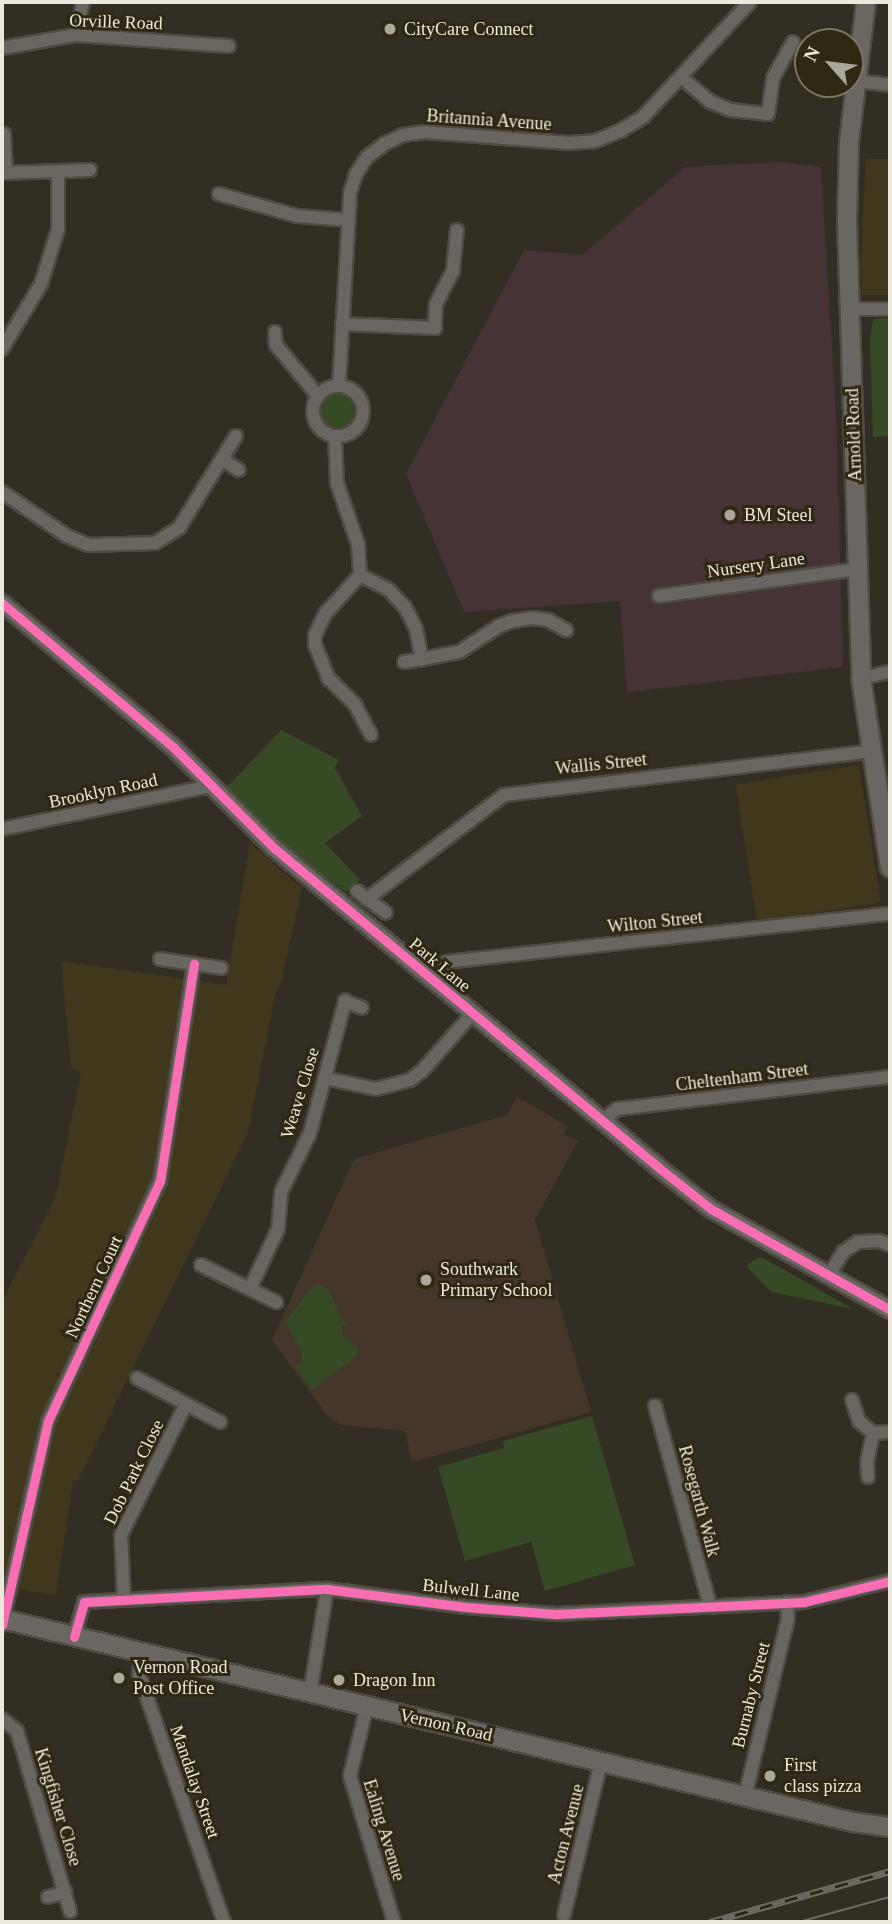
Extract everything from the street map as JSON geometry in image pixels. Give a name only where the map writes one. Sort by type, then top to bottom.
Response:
[{"type":"main road","name":"Arnold Road","points":[[863,28],[866,2]]},
{"type":"main road","name":"Arnold Road","points":[[855,98],[849,142],[847,221],[861,678],[890,868]]},
{"type":"main road","name":"Vernon Road","points":[[2,1619],[853,1822],[890,1827]]},
{"type":"street","points":[[76,35],[83,2]]},
{"type":"street","name":"Britannia Avenue","points":[[338,386],[349,220],[356,174],[367,157],[403,135],[425,132],[569,143],[595,141],[620,131],[643,117],[750,2]]},
{"type":"street","name":"Orville Road","points":[[2,48],[76,35],[229,46]]},
{"type":"street","points":[[682,78],[711,102],[731,110],[768,114],[773,78],[793,43]]},
{"type":"street","points":[[864,82],[890,85]]},
{"type":"street","points":[[4,134],[4,173],[90,170]]},
{"type":"street","points":[[2,349],[41,284],[58,229],[58,171]]},
{"type":"street","points":[[219,194],[297,216],[349,220]]},
{"type":"street","points":[[342,324],[435,328],[436,304],[453,270],[457,230]]},
{"type":"street","points":[[851,309],[890,309]]},
{"type":"street","points":[[275,332],[276,345],[318,396]]},
{"type":"street","points":[[338,386],[346,388],[359,398],[363,413],[357,428],[343,436],[335,436],[316,425],[313,410],[318,396],[324,390],[338,386]]},
{"type":"street","points":[[2,492],[67,536],[88,545],[155,543],[179,528],[236,436]]},
{"type":"street","points":[[335,436],[337,483],[358,544],[360,575],[325,614],[316,635],[315,645],[329,679],[354,703],[371,735]]},
{"type":"street","points":[[222,459],[239,470]]},
{"type":"street","name":"Nursery Lane","points":[[659,596],[858,569]]},
{"type":"street","points":[[360,575],[389,590],[405,607],[416,629],[422,659]]},
{"type":"street","name":"Park Lane","points":[[2,603],[173,747],[241,818],[274,848],[711,1209],[890,1310]]},
{"type":"street","points":[[404,662],[459,652],[499,626],[513,621],[532,618],[548,620],[566,630]]},
{"type":"street","points":[[861,678],[890,672]]},
{"type":"street","name":"Wallis Street","points":[[386,914],[362,895],[504,795],[872,751]]},
{"type":"street","name":"Brooklyn Road","points":[[2,829],[211,786]]},
{"type":"street","name":"Wilton Street","points":[[446,962],[890,914]]},
{"type":"street","points":[[160,959],[221,968]]},
{"type":"street","name":"Northern Court","points":[[2,1625],[48,1420],[160,1181],[194,964]]},
{"type":"street","name":"Weave Close","points":[[250,1289],[278,1229],[281,1192],[310,1133],[345,1001],[362,1009]]},
{"type":"street","points":[[324,1078],[376,1089],[410,1080],[422,1072],[473,1013]]},
{"type":"street","name":"Cheltenham Street","points":[[602,1121],[617,1109],[890,1077]]},
{"type":"street","points":[[828,1277],[843,1252],[858,1242],[878,1241],[890,1245]]},
{"type":"street","points":[[201,1265],[276,1302]]},
{"type":"street","points":[[137,1378],[220,1422]]},
{"type":"street","points":[[852,1400],[859,1421],[873,1433],[890,1432]]},
{"type":"street","name":"Dob Park Close","points":[[124,1600],[121,1535],[186,1404]]},
{"type":"street","name":"Rosegarth Walk","points":[[655,1406],[710,1606]]},
{"type":"street","points":[[868,1477],[867,1462],[873,1433]]},
{"type":"street","name":"Bulwell Lane","points":[[74,1637],[84,1602],[327,1589],[556,1614],[804,1602],[890,1581]]},
{"type":"street","points":[[310,1693],[327,1589]]},
{"type":"street","name":"Burnaby Street","points":[[745,1796],[788,1618],[787,1602]]},
{"type":"street","name":"Mandalay Street","points":[[141,1653],[139,1674],[224,1922]]},
{"type":"street","name":"Ealing Avenue","points":[[367,1706],[350,1776],[394,1922]]},
{"type":"street","name":"Kingfisher Close","points":[[2,1719],[17,1731],[70,1911]]},
{"type":"street","name":"Acton Avenue","points":[[564,1915],[601,1762]]},
{"type":"street","points":[[48,1897],[65,1892]]},
{"type":"shaded area","points":[[866,159],[890,159],[890,295],[862,295]]},
{"type":"shaded area","points":[[779,162],[821,167],[836,414],[843,667],[627,692],[620,601],[464,612],[406,474],[524,250],[582,255],[685,167]]},
{"type":"shaded area","points":[[859,765],[881,902],[757,922],[736,785]]},
{"type":"shaded area","points":[[250,843],[302,888],[280,987],[276,990],[248,1132],[78,1481],[73,1480],[56,1595],[2,1587],[2,1302],[56,1196],[81,1073],[71,1068],[61,961],[226,985]]},
{"type":"shaded area","name":"Southwark Primary School","points":[[517,1097],[568,1126],[564,1134],[578,1141],[535,1220],[591,1412],[412,1462],[405,1431],[341,1425],[329,1418],[272,1340],[354,1159],[507,1115]]},
{"type":"green space","points":[[890,318],[890,436],[873,437],[870,339],[873,319]]},
{"type":"green space","points":[[337,394],[349,399],[354,411],[349,423],[337,428],[325,423],[320,411],[325,399]]},
{"type":"green space","points":[[281,730],[339,760],[335,768],[362,816],[325,843],[360,880],[346,892],[278,841],[225,789]]},
{"type":"green space","points":[[759,1257],[853,1309],[771,1292],[746,1266]]},
{"type":"green space","points":[[318,1285],[328,1288],[347,1325],[342,1326],[342,1334],[359,1349],[358,1355],[312,1390],[295,1366],[302,1364],[302,1352],[285,1321],[313,1287]]},
{"type":"green space","points":[[592,1416],[635,1565],[545,1591],[531,1542],[465,1561],[438,1467],[504,1448],[503,1441]]},
{"type":"tram line","points":[[799,1922],[890,1897]]},
{"type":"railway","points":[[710,1922],[890,1871]]},
{"type":"cycle path","points":[[2,603],[173,747],[274,848],[658,1167],[711,1209],[890,1310]]},
{"type":"cycle path","points":[[2,1625],[48,1421],[160,1181],[194,964]]},
{"type":"cycle path","points":[[74,1637],[84,1602],[327,1589],[466,1607],[556,1614],[804,1602],[890,1581]]},
{"type":"place","name":"CityCare Connect","points":[[390,29]]},
{"type":"place","name":"BM Steel","points":[[730,515]]},
{"type":"place","name":"Southwark Primary School","points":[[426,1280]]},
{"type":"place","name":"Vernon Road Post Office","points":[[119,1678]]},
{"type":"place","name":"Dragon Inn","points":[[339,1680]]},
{"type":"place","name":"First class pizza","points":[[770,1776]]}]
